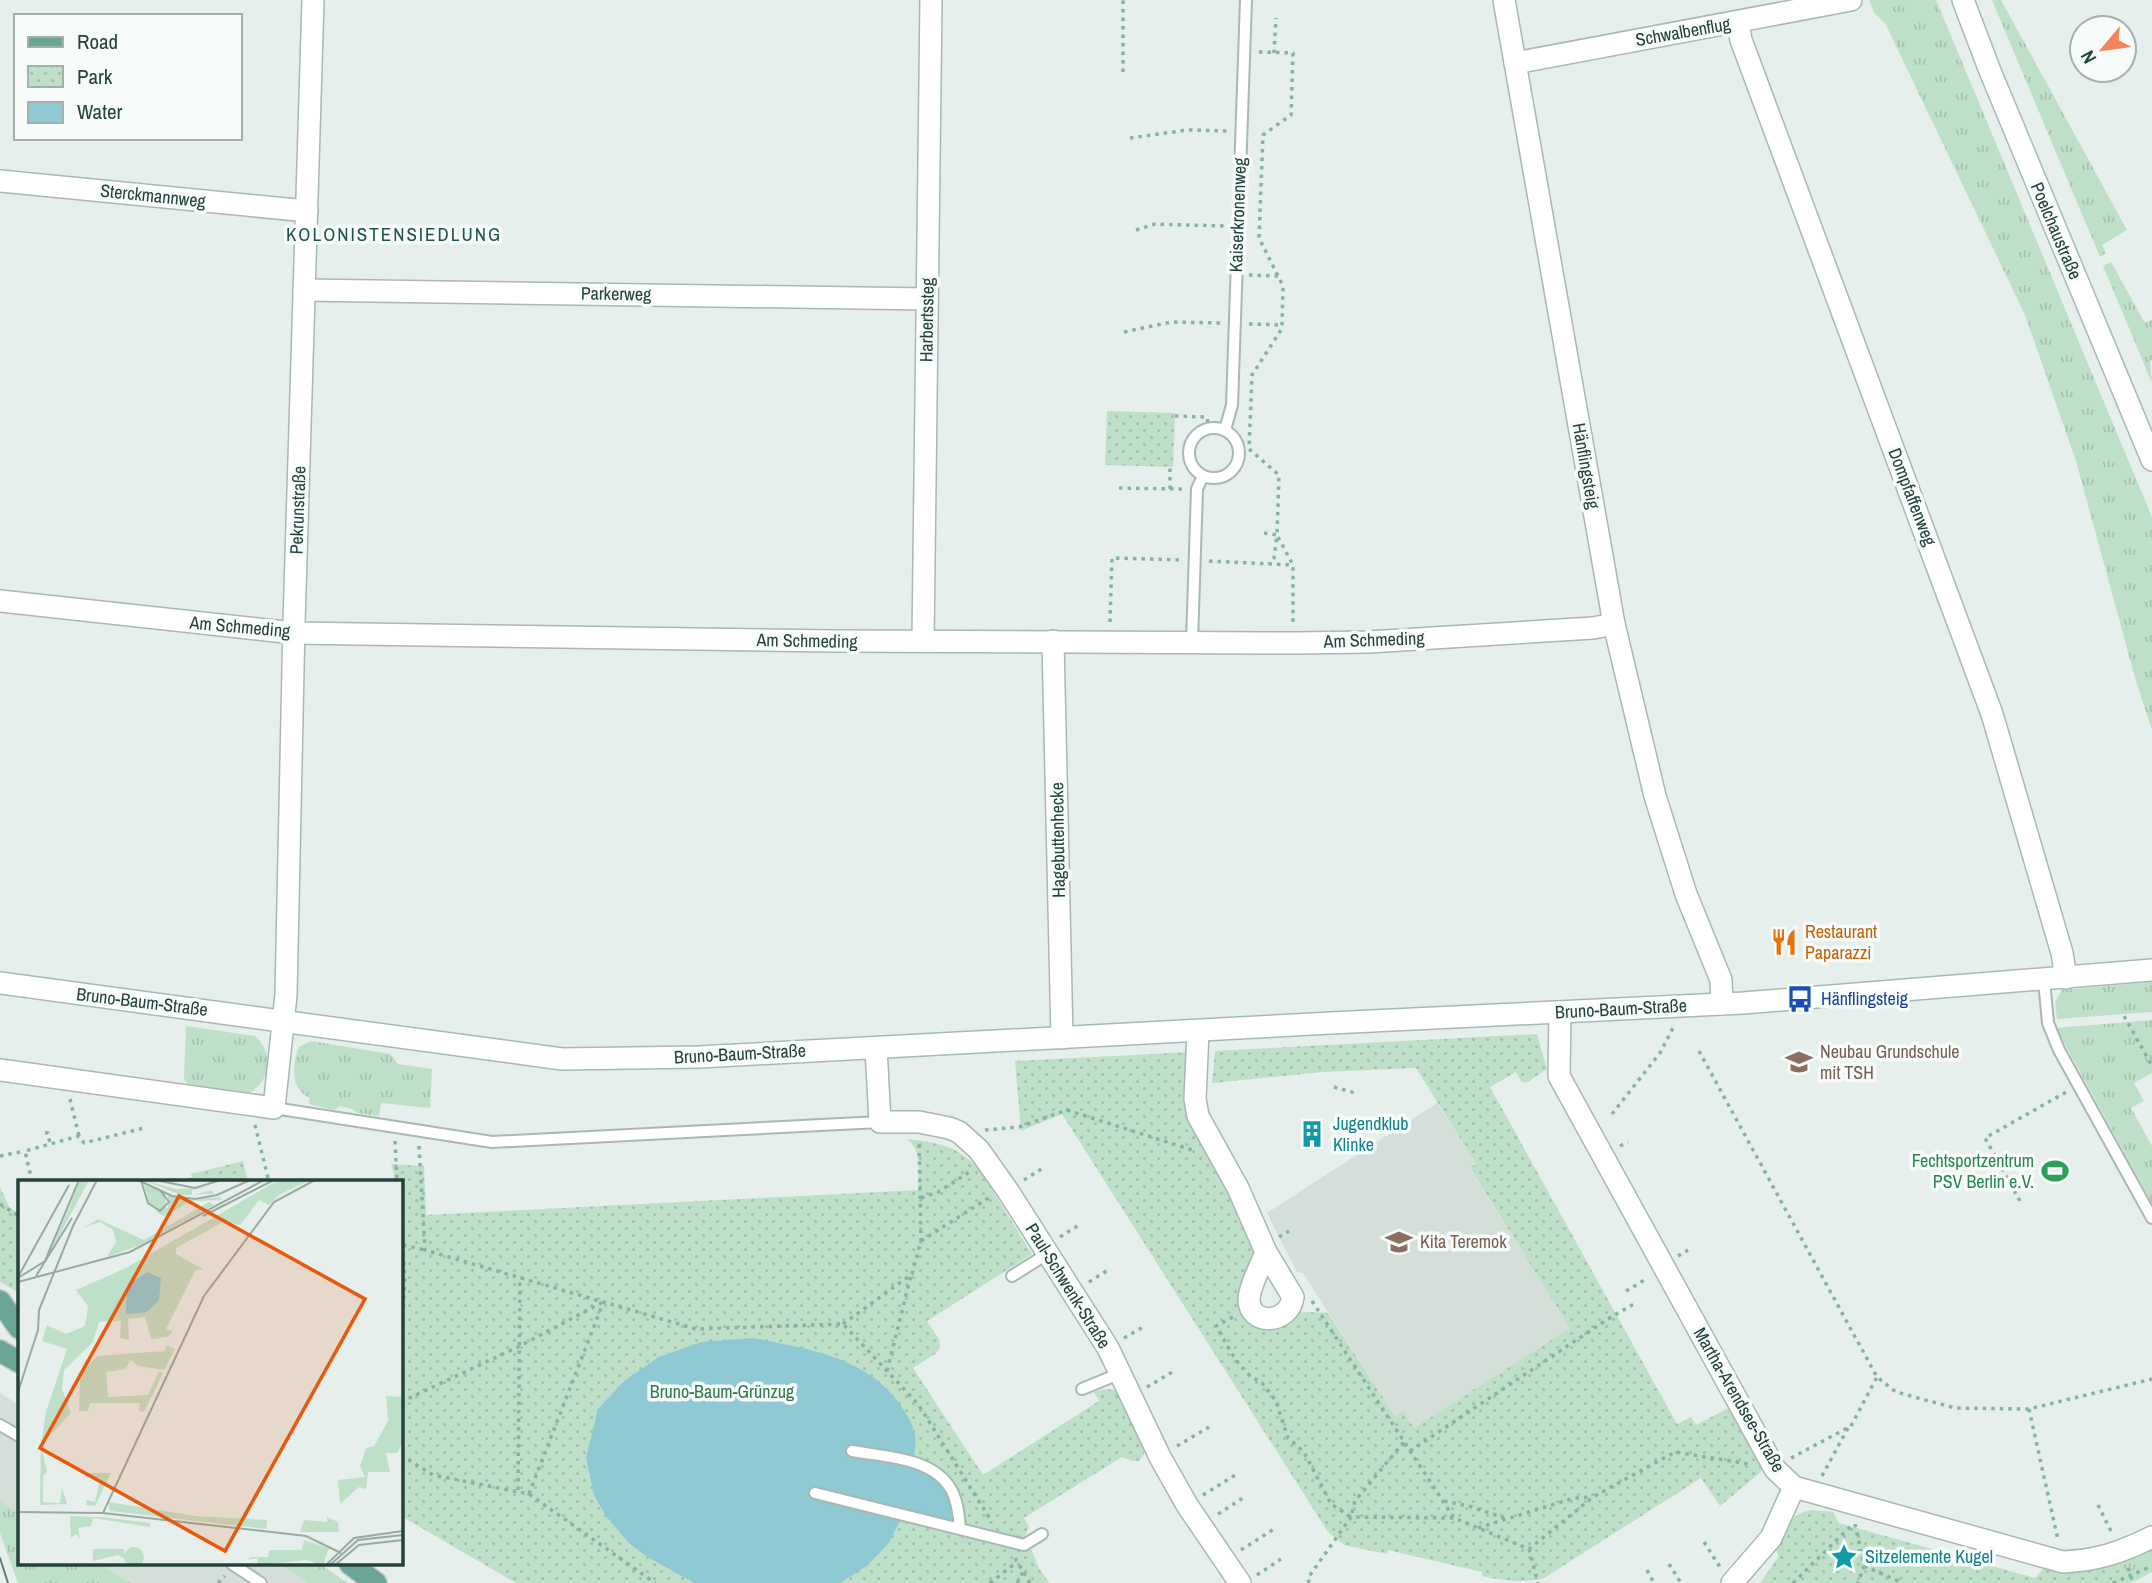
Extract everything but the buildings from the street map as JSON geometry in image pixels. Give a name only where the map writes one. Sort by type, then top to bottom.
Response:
[{"type":"main road","points":[[0,1301],[18,1327]]},
{"type":"main road","points":[[0,1351],[18,1361]]},
{"type":"main road","points":[[353,1566],[376,1583]]},
{"type":"street","name":"Pekrunstraße","points":[[284,1020],[313,0]]},
{"type":"street","name":"Harbertssteg","points":[[923,641],[931,0]]},
{"type":"street","name":"Hänflingsteig","points":[[1504,0],[1614,624],[1658,807],[1686,894],[1721,980],[1722,1004]]},
{"type":"street","name":"Schwalbenflug","points":[[1515,63],[1851,0]]},
{"type":"street","name":"Poelchaustraße","points":[[1963,0],[2152,460]]},
{"type":"street","name":"Dompfaffenweg","points":[[1738,22],[1741,40],[1992,714],[2062,953],[2066,978]]},
{"type":"street","name":"Sterckmannweg","points":[[0,181],[307,211]]},
{"type":"street","name":"Parkerweg","points":[[304,290],[928,299]]},
{"type":"street","name":"Am Schmeding","points":[[0,601],[294,632],[846,642],[1369,642],[1593,628],[1614,624]]},
{"type":"street","name":"Hagebuttenhecke","points":[[1053,642],[1062,1038]]},
{"type":"street","name":"Bruno-Baum-Straße","points":[[0,983],[562,1059],[699,1057],[1722,1004],[2152,970]]},
{"type":"street","name":"Martha-Arendsee-Straße","points":[[1560,1012],[1559,1076],[1775,1469],[1803,1490],[2063,1562],[2092,1560],[2122,1552],[2152,1537]]},
{"type":"street","points":[[0,1070],[274,1108],[284,1020]]},
{"type":"street","points":[[1198,1031],[1195,1099],[1198,1116],[1238,1188],[1266,1252],[1293,1297],[1286,1312],[1271,1319],[1262,1318],[1251,1307],[1249,1297],[1266,1252]]},
{"type":"street","points":[[876,1048],[880,1122],[919,1122],[960,1132]]},
{"type":"street","name":"Paul-Schwenk-Straße","points":[[960,1132],[979,1150],[1006,1187],[1121,1373],[1160,1457],[1187,1505],[1224,1561],[1247,1580]]},
{"type":"street","points":[[1729,1580],[1771,1538],[1803,1490]]},
{"type":"lane","name":"Kaiserkronenweg","points":[[1225,430],[1231,405],[1246,0]]},
{"type":"lane","points":[[1209,429],[1225,430],[1233,436],[1238,445],[1240,455],[1237,464],[1223,477],[1213,479],[1203,476],[1195,470],[1189,452],[1191,442],[1197,434],[1209,429]]},
{"type":"lane","points":[[1192,642],[1197,489],[1203,476]]},
{"type":"lane","points":[[2044,980],[2049,1028],[2152,1218]]},
{"type":"lane","points":[[274,1108],[492,1142],[880,1122]]},
{"type":"lane","points":[[1012,1276],[1047,1254]]},
{"type":"lane","points":[[1082,1390],[1121,1373]]},
{"type":"lane","points":[[0,1425],[18,1435]]},
{"type":"lane","points":[[852,1451],[915,1463],[940,1475],[952,1491],[958,1507],[960,1529]]},
{"type":"lane","points":[[815,1493],[1024,1545],[1042,1534]]},
{"type":"lane","points":[[235,1566],[261,1583]]},
{"type":"path","points":[[1122,72],[1123,0]]},
{"type":"path","points":[[1275,53],[1276,18]]},
{"type":"path","points":[[1244,52],[1293,53],[1291,115],[1264,135],[1259,238],[1283,286],[1282,325],[1252,375],[1249,449],[1279,475],[1277,535],[1274,558],[1269,564]]},
{"type":"path","points":[[1130,138],[1188,130],[1241,131]]},
{"type":"path","points":[[1136,230],[1155,224],[1238,227]]},
{"type":"path","points":[[1236,275],[1278,276]]},
{"type":"path","points":[[1125,332],[1171,322],[1282,325]]},
{"type":"path","points":[[1175,416],[1207,417],[1209,429]]},
{"type":"path","points":[[1170,467],[1170,489]]},
{"type":"path","points":[[1119,488],[1197,489]]},
{"type":"path","points":[[1264,533],[1277,535]]},
{"type":"path","points":[[1277,535],[1293,565],[1293,643]]},
{"type":"path","points":[[1109,642],[1112,558],[1293,565]]},
{"type":"path","points":[[2124,1016],[2152,1066]]},
{"type":"path","points":[[1612,1114],[1660,1053],[1676,1022]]},
{"type":"path","points":[[1699,1051],[1877,1377],[1895,1392],[1955,1408],[2029,1409],[2152,1379]]},
{"type":"path","points":[[69,1080],[68,1093],[79,1136],[84,1143],[144,1128]]},
{"type":"path","points":[[2020,1201],[1985,1138],[2079,1085]]},
{"type":"path","points":[[1334,1087],[1355,1093]]},
{"type":"path","points":[[960,1132],[1019,1127],[1067,1110],[1204,1154],[1217,1150]]},
{"type":"path","points":[[254,1120],[269,1180]]},
{"type":"path","points":[[887,1371],[921,1241],[919,1122]]},
{"type":"path","points":[[45,1133],[48,1133],[50,1144]]},
{"type":"path","points":[[1,1157],[79,1136]]},
{"type":"path","points":[[394,1139],[397,1180]]},
{"type":"path","points":[[419,1143],[425,1250]]},
{"type":"path","points":[[24,1151],[31,1180]]},
{"type":"path","points":[[921,1198],[938,1192],[979,1165]]},
{"type":"path","points":[[188,1180],[192,1179]]},
{"type":"path","points":[[921,1241],[1006,1187]]},
{"type":"path","points":[[0,1204],[18,1215]]},
{"type":"path","points":[[402,1232],[402,1316]]},
{"type":"path","points":[[403,1245],[696,1329],[843,1324],[912,1274]]},
{"type":"path","points":[[1626,1291],[1656,1274]]},
{"type":"path","points":[[518,1490],[520,1279]]},
{"type":"path","points":[[1311,1301],[1454,1517]]},
{"type":"path","points":[[402,1402],[520,1346],[603,1302]]},
{"type":"path","points":[[529,1493],[603,1302]]},
{"type":"path","points":[[1410,1451],[1634,1304]]},
{"type":"path","points":[[1251,1307],[1216,1326],[1235,1359],[1250,1376],[1262,1382],[1276,1401],[1288,1438],[1304,1452],[1331,1504],[1351,1517],[1454,1517],[1529,1549]]},
{"type":"path","points":[[843,1324],[918,1404],[1030,1583]]},
{"type":"path","points":[[1131,1398],[1174,1371]]},
{"type":"path","points":[[1803,1490],[1827,1469],[1877,1377]]},
{"type":"path","points":[[2029,1409],[2063,1562]]},
{"type":"path","points":[[1160,1457],[1209,1427]]},
{"type":"path","points":[[1529,1549],[1593,1497],[1675,1452],[1775,1469],[1788,1459],[1848,1428]]},
{"type":"path","points":[[1309,1583],[1308,1578],[1351,1517],[1355,1501],[1404,1442]]},
{"type":"path","points":[[402,1456],[433,1475],[529,1493],[655,1583]]},
{"type":"path","points":[[1187,1505],[1237,1474]]},
{"type":"path","points":[[1478,1528],[1574,1498],[1593,1497]]},
{"type":"path","points":[[1200,1525],[1243,1498]]},
{"type":"path","points":[[1443,1501],[1469,1506],[1506,1519]]},
{"type":"path","points":[[2098,1506],[2122,1552]]},
{"type":"path","points":[[1793,1583],[1854,1522],[1864,1566],[1858,1583]]},
{"type":"path","points":[[1224,1561],[1274,1529]]},
{"type":"path","points":[[1704,1542],[1729,1580]]},
{"type":"path","points":[[1529,1549],[1538,1583]]},
{"type":"path","points":[[1247,1580],[1282,1559]]},
{"type":"path","points":[[989,1583],[1017,1562]]},
{"type":"path","points":[[1669,1564],[1681,1583]]},
{"type":"path","points":[[1864,1566],[1903,1583]]},
{"type":"path","points":[[2114,1583],[2152,1566]]},
{"type":"path","points":[[1647,1570],[1654,1583]]},
{"type":"path","points":[[1017,1583],[1023,1572]]},
{"type":"path","points":[[2131,1577],[2133,1583]]},
{"type":"shaded area","name":"Kita Teremok","points":[[1437,1103],[1476,1164],[1470,1169],[1571,1329],[1414,1428],[1395,1416],[1303,1273],[1297,1272],[1267,1213]]},
{"type":"shaded area","points":[[0,1393],[18,1404],[18,1512],[0,1501]]},
{"type":"shaded area","points":[[103,1566],[284,1566],[309,1583],[131,1583]]},
{"type":"green space","points":[[1869,0],[1936,0],[2152,517],[2152,730],[2135,678],[2076,461],[2025,315],[1885,23],[1874,13]]},
{"type":"green space","points":[[1992,0],[2001,0],[2127,230],[2102,245],[2106,253],[2100,257]]},
{"type":"green space","points":[[2111,262],[2145,323],[2152,320],[2152,383],[2103,266]]},
{"type":"green space","points":[[1107,411],[1175,413],[1173,467],[1105,465]]},
{"type":"green space","points":[[2152,982],[2152,1012],[2057,1019],[2055,1002],[2062,990]]},
{"type":"green space","points":[[2152,1020],[2152,1073],[2134,1083],[2144,1101],[2131,1108],[2152,1146],[2152,1203],[2056,1028]]},
{"type":"green space","points":[[186,1026],[255,1036],[265,1050],[268,1065],[267,1073],[250,1097],[190,1088],[184,1079]]},
{"type":"green space","points":[[1537,1034],[1547,1069],[1526,1083],[1521,1081],[1516,1072],[1490,1087],[1677,1424],[1691,1417],[1696,1425],[1736,1404],[1767,1460],[1761,1472],[1720,1506],[1701,1478],[1544,1578],[1513,1581],[1482,1576],[1482,1572],[1388,1550],[1387,1554],[1344,1545],[1328,1532],[1062,1114],[1021,1131],[1015,1061],[1192,1052],[1190,1099],[1259,1242],[1245,1309],[1328,1313],[1395,1416],[1403,1411],[1414,1428],[1570,1328],[1470,1168],[1476,1164],[1416,1068],[1324,1072],[1212,1083],[1215,1051]]},
{"type":"green space","points":[[311,1041],[390,1054],[398,1064],[432,1069],[430,1108],[381,1103],[379,1116],[358,1113],[340,1106],[334,1110],[309,1104],[310,1098],[303,1094],[296,1083],[294,1069],[299,1047]]},
{"type":"green space","name":"Bruno-Baum-Grünzug","points":[[907,1139],[947,1147],[972,1162],[980,1170],[1032,1254],[927,1321],[939,1339],[940,1348],[913,1368],[983,1475],[1099,1401],[1094,1392],[1102,1390],[1124,1394],[1144,1450],[1139,1461],[1122,1457],[1024,1518],[1029,1527],[1025,1536],[1049,1583],[516,1583],[402,1517],[402,1180],[395,1180],[391,1164],[424,1166],[426,1215],[918,1190],[919,1169],[912,1144]]},
{"type":"green space","points":[[243,1161],[248,1180],[192,1180],[191,1174]]},
{"type":"green space","points":[[0,1187],[9,1207],[18,1213],[18,1292],[0,1282]]},
{"type":"green space","points":[[0,1501],[18,1512],[18,1566],[103,1566],[131,1583],[18,1583],[0,1533]]},
{"type":"green space","points":[[1811,1510],[1833,1512],[1839,1523],[2035,1578],[2046,1565],[2118,1562],[2125,1583],[1760,1583],[1779,1556],[1775,1549],[1787,1524],[1796,1516]]},
{"type":"green space","points":[[2152,1546],[2152,1572],[2131,1583],[2125,1583],[2118,1562]]},
{"type":"green space","points":[[284,1566],[323,1566],[347,1583],[309,1583]]},
{"type":"water","points":[[753,1338],[834,1357],[871,1376],[887,1389],[913,1427],[914,1456],[945,1476],[959,1497],[963,1507],[951,1533],[901,1519],[888,1544],[868,1565],[840,1583],[694,1583],[646,1556],[629,1543],[606,1516],[594,1495],[586,1458],[598,1409],[624,1381],[659,1357],[701,1342]]},
{"type":"tram line","points":[[0,1558],[8,1583]]},
{"type":"place","name":"Restaurant Paparazzi","points":[[1784,942]]},
{"type":"place","name":"Hänflingsteig","points":[[1800,999]]},
{"type":"place","name":"Neubau Grundschule mit TSH","points":[[1799,1062]]},
{"type":"place","name":"Jugendklub Klinke","points":[[1312,1134]]},
{"type":"place","name":"Fechtsportzentrum PSV Berlin e.V.","points":[[2055,1171]]},
{"type":"place","name":"Kita Teremok","points":[[1399,1242]]},
{"type":"place","name":"Sitzelemente Kugel","points":[[1844,1557]]},
{"type":"district","name":"KOLONISTENSIEDLUNG","points":[[394,234]]}]
